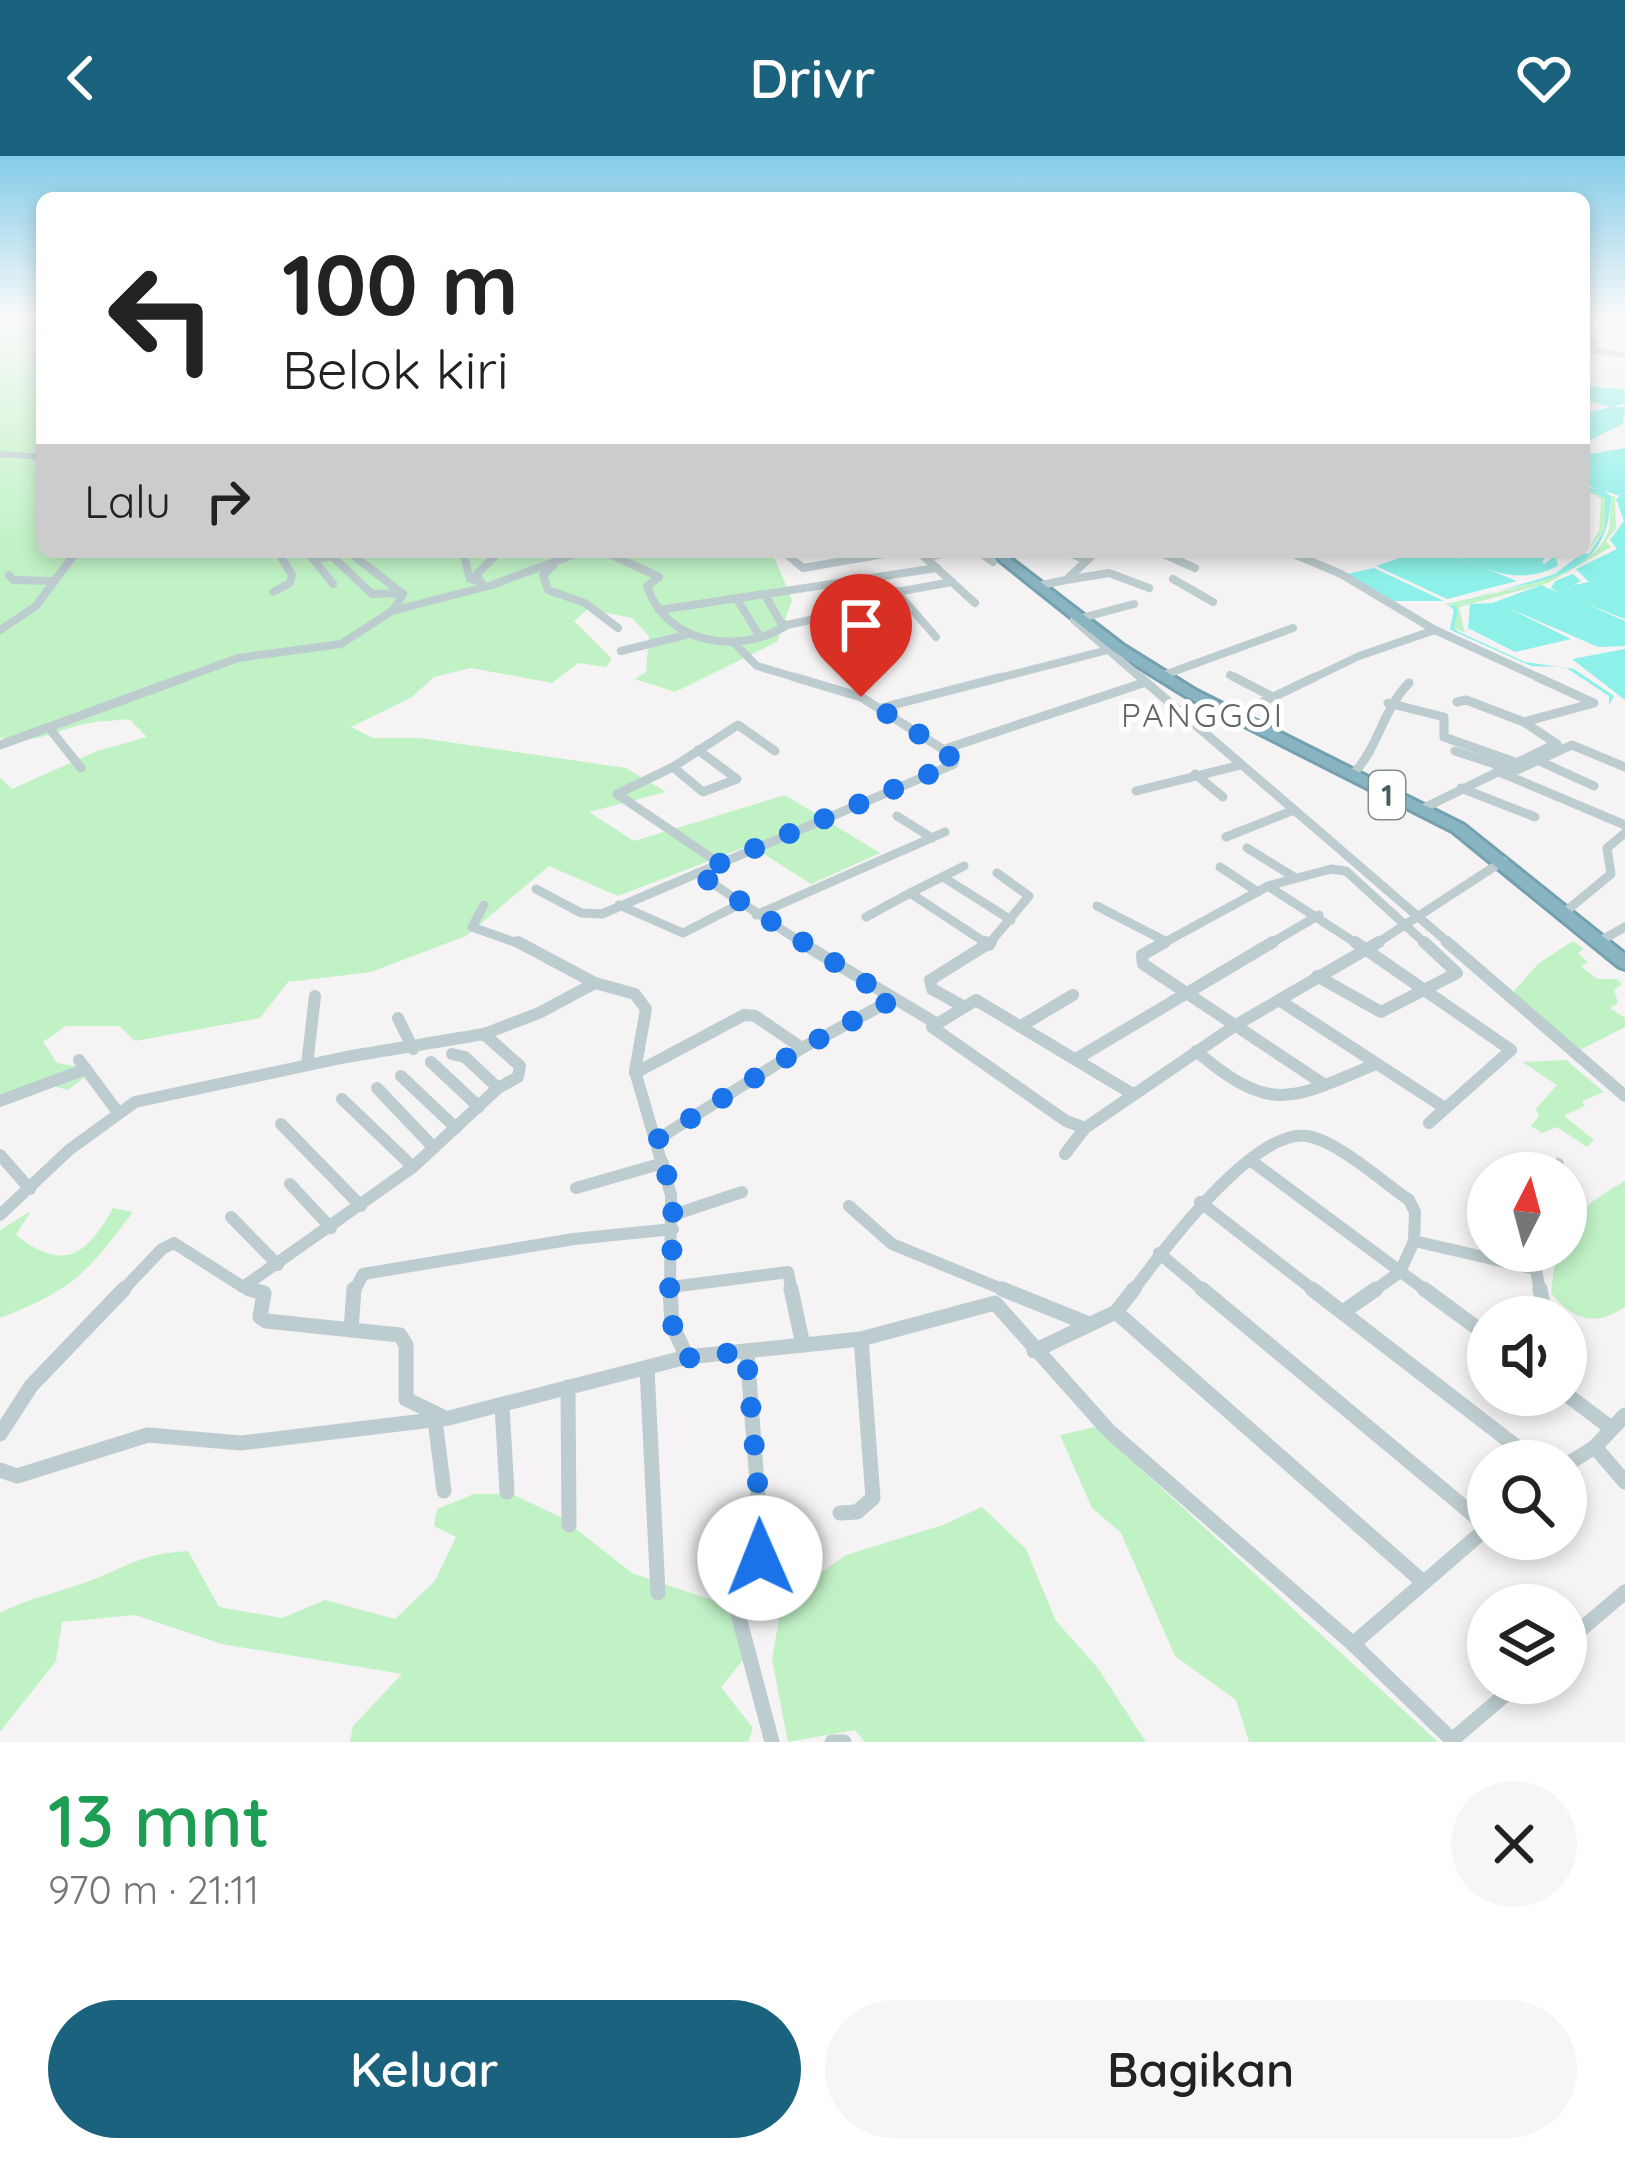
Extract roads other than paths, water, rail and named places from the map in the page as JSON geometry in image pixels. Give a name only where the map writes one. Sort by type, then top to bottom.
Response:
[{"type":"highway","name":"1","points":[[996,558],[1042,585],[1154,679],[1229,719],[1424,808],[1565,912],[1625,963]]},
{"type":"highway","name":"1","points":[[1117,652],[1229,719]]},
{"type":"highway","name":"1","points":[[1290,747],[1354,773],[1500,862],[1625,976]]},
{"type":"street","points":[[0,454],[36,457]]},
{"type":"street","points":[[0,630],[36,606],[72,558]]},
{"type":"street","points":[[273,592],[290,584],[292,574],[282,558]]},
{"type":"street","points":[[312,558],[334,584]]},
{"type":"street","points":[[334,558],[372,594],[402,593]]},
{"type":"street","points":[[358,558],[402,593]]},
{"type":"street","points":[[465,558],[470,579],[480,584]]},
{"type":"street","points":[[480,584],[479,571],[493,558]]},
{"type":"street","points":[[0,745],[238,658],[341,644],[392,611],[564,558]]},
{"type":"street","points":[[618,558],[660,580],[647,586],[670,625],[734,643],[787,625],[865,608],[862,598]]},
{"type":"street","points":[[791,558],[803,568],[862,558]]},
{"type":"street","points":[[835,558],[840,562]]},
{"type":"street","points":[[925,558],[974,603]]},
{"type":"street","points":[[1172,558],[1196,569],[1172,578],[1213,602]]},
{"type":"street","points":[[1303,558],[1341,574],[1435,630],[1594,703],[1524,722]]},
{"type":"street","points":[[1066,580],[1084,559]]},
{"type":"street","points":[[560,560],[543,575],[548,590],[585,603],[618,628]]},
{"type":"street","points":[[658,610],[937,568]]},
{"type":"street","points":[[1042,585],[1112,573],[1149,588]]},
{"type":"street","points":[[9,575],[14,580],[55,581]]},
{"type":"street","points":[[830,604],[952,582]]},
{"type":"street","points":[[896,592],[936,638]]},
{"type":"street","points":[[392,611],[402,593]]},
{"type":"street","points":[[765,595],[781,623],[787,625]]},
{"type":"street","points":[[737,599],[760,637]]},
{"type":"street","points":[[1078,615],[1134,604]]},
{"type":"street","points":[[1164,676],[1293,628]]},
{"type":"street","points":[[1229,719],[1359,656],[1435,630]]},
{"type":"street","points":[[621,651],[689,634]]},
{"type":"street","points":[[536,889],[591,916],[953,764],[955,759],[944,750],[881,708],[757,666],[734,643]]},
{"type":"street","points":[[881,708],[1117,652],[1240,765],[1625,1096]]},
{"type":"street","points":[[1230,675],[1273,697]]},
{"type":"street","points":[[944,750],[1146,682]]},
{"type":"street","points":[[1354,773],[1373,751],[1388,703],[1409,683]]},
{"type":"street","points":[[1456,702],[1466,700],[1524,722],[1561,746]]},
{"type":"street","points":[[1388,703],[1444,717],[1444,737],[1625,829],[1607,848],[1611,874],[1565,912]]},
{"type":"street","points":[[718,863],[617,794],[673,767],[738,725],[776,752]]},
{"type":"street","points":[[49,728],[81,768]]},
{"type":"street","points":[[1455,752],[1506,770],[1561,746]]},
{"type":"street","points":[[1424,808],[1561,746],[1575,746],[1625,767]]},
{"type":"street","points":[[686,797],[737,779],[698,750]]},
{"type":"street","points":[[1537,760],[1594,786]]},
{"type":"street","points":[[1136,791],[1240,765]]},
{"type":"street","points":[[673,767],[703,792]]},
{"type":"street","points":[[1195,774],[1223,797]]},
{"type":"street","points":[[1467,790],[1535,817]]},
{"type":"street","points":[[1226,837],[1294,810]]},
{"type":"street","points":[[897,816],[932,838]]},
{"type":"street","points":[[756,915],[945,832]]},
{"type":"street","points":[[1247,848],[1294,877]]},
{"type":"street","points":[[1065,1154],[1085,1128],[1131,1093],[1365,946],[1420,918],[1456,888],[1500,862]]},
{"type":"street","points":[[866,916],[964,866]]},
{"type":"street","points":[[1220,867],[1319,915],[1512,1052],[1429,1123]]},
{"type":"street","points":[[1317,976],[1381,1012],[1457,973],[1346,871],[1331,869],[1263,889],[1165,941],[1140,960],[1325,1085]]},
{"type":"street","points":[[697,873],[756,915],[934,1022]]},
{"type":"street","points":[[961,1005],[932,988],[930,980],[989,945],[1029,894],[997,873]]},
{"type":"street","points":[[943,877],[1011,920]]},
{"type":"street","points":[[910,893],[989,945]]},
{"type":"street","points":[[620,905],[683,933],[742,903]]},
{"type":"street","points":[[484,905],[472,922],[475,929],[517,942],[595,983],[635,994],[646,1009],[635,1044],[635,1073],[663,1162],[673,1222],[672,1329],[688,1358]]},
{"type":"street","points":[[1096,906],[1165,941]]},
{"type":"street","points":[[1076,1059],[1319,915]]},
{"type":"street","points":[[1600,940],[1625,927]]},
{"type":"street","points":[[0,1215],[117,1111],[144,1099],[484,1034],[539,1013],[595,983]]},
{"type":"street","points":[[1021,1026],[1072,995]]},
{"type":"street","points":[[307,1065],[315,996]]},
{"type":"street","points":[[658,1139],[802,1048],[892,1000]]},
{"type":"street","points":[[1085,1128],[1066,1121],[943,1036],[932,1027],[934,1022],[976,1000],[1131,1093]]},
{"type":"street","points":[[1279,1000],[1445,1108]]},
{"type":"street","points":[[635,1073],[745,1015],[755,1016],[802,1048]]},
{"type":"street","points":[[398,1018],[413,1049]]},
{"type":"street","points":[[243,1287],[412,1167],[522,1069],[484,1034]]},
{"type":"street","points":[[1196,1051],[1256,1094],[1289,1094],[1325,1085],[1376,1064]]},
{"type":"street","points":[[452,1054],[465,1057],[499,1088]]},
{"type":"street","points":[[431,1062],[479,1107]]},
{"type":"street","points":[[0,1101],[83,1065],[117,1111]]},
{"type":"street","points":[[401,1076],[456,1127]]},
{"type":"street","points":[[377,1088],[434,1148]]},
{"type":"street","points":[[342,1100],[412,1167]]},
{"type":"street","points":[[280,1124],[361,1206]]},
{"type":"street","points":[[1034,1351],[1116,1312],[1200,1202],[1281,1139],[1303,1135],[1321,1140],[1409,1200],[1415,1212],[1414,1241],[1400,1272],[1343,1312]]},
{"type":"street","points":[[0,1155],[30,1189]]},
{"type":"street","points":[[1250,1160],[1467,1321]]},
{"type":"street","points":[[576,1188],[663,1162]]},
{"type":"street","points":[[290,1184],[331,1228]]},
{"type":"street","points":[[351,1330],[354,1284],[363,1274],[673,1222],[742,1192]]},
{"type":"street","points":[[1200,1202],[1508,1440]]},
{"type":"street","points":[[849,1206],[892,1244],[997,1296],[1089,1324]]},
{"type":"street","points":[[231,1217],[278,1265]]},
{"type":"street","points":[[1414,1241],[1467,1250]]},
{"type":"street","points":[[0,1434],[31,1386],[167,1245],[180,1243],[243,1287],[264,1293],[260,1317],[266,1321],[400,1335],[406,1345],[406,1399],[442,1419]]},
{"type":"street","points":[[1159,1253],[1488,1527],[1353,1644]]},
{"type":"street","points":[[671,1287],[788,1272],[803,1345]]},
{"type":"street","points":[[6,1476],[148,1435],[241,1443],[442,1419],[688,1358],[861,1339],[997,1296]]},
{"type":"street","points":[[997,1296],[1034,1351],[1109,1431],[1353,1644],[1453,1741],[1495,1704]]},
{"type":"street","points":[[1116,1312],[1423,1582]]},
{"type":"street","points":[[840,1513],[857,1512],[873,1498],[861,1339]]},
{"type":"street","points":[[746,1351],[762,1549],[737,1610],[772,1742]]},
{"type":"street","points":[[647,1368],[658,1593]]},
{"type":"street","points":[[568,1387],[569,1525]]},
{"type":"street","points":[[1587,1404],[1621,1419],[1587,1452]]},
{"type":"street","points":[[502,1406],[507,1492]]},
{"type":"street","points":[[442,1419],[444,1491]]},
{"type":"street","points":[[1595,1447],[1625,1482]]},
{"type":"street","points":[[1587,1624],[1625,1592]]},
{"type":"street","points":[[832,1742],[844,1742]]},
{"type":"water","points":[[1590,393],[1625,393],[1625,403],[1614,407],[1625,407],[1623,424],[1590,440],[1590,412],[1611,407],[1590,402]]},
{"type":"water","points":[[1625,448],[1625,619],[1584,603],[1625,621],[1625,646],[1598,647],[1506,607],[1571,639],[1515,652],[1468,628],[1470,604],[1492,603],[1541,585],[1559,593],[1551,588],[1555,581],[1573,574],[1581,581],[1573,585],[1589,582],[1576,569],[1617,549],[1610,540],[1624,521],[1616,499],[1620,496],[1605,491],[1611,497],[1606,528],[1590,555],[1605,529],[1605,498],[1590,491],[1597,489],[1590,486],[1590,454]]},
{"type":"water","points":[[1399,558],[1459,558],[1517,581],[1447,599],[1376,566]]},
{"type":"water","points":[[1459,558],[1545,558],[1545,564],[1559,558],[1558,566],[1515,575]]},
{"type":"water","points":[[1576,558],[1586,558],[1555,576],[1497,592],[1555,574]]},
{"type":"water","points":[[1374,568],[1443,601],[1392,601],[1347,574]]},
{"type":"water","points":[[1469,600],[1454,606],[1458,610],[1454,628],[1459,632],[1525,662],[1559,667],[1531,666],[1450,629],[1454,610],[1450,606]]},
{"type":"water","points":[[1625,649],[1625,700],[1572,659]]},
{"type":"water","points":[[1566,668],[1614,696],[1609,705],[1609,696]]},
{"type":"district","name":"PANGGOI","points":[[1203,714]]}]
